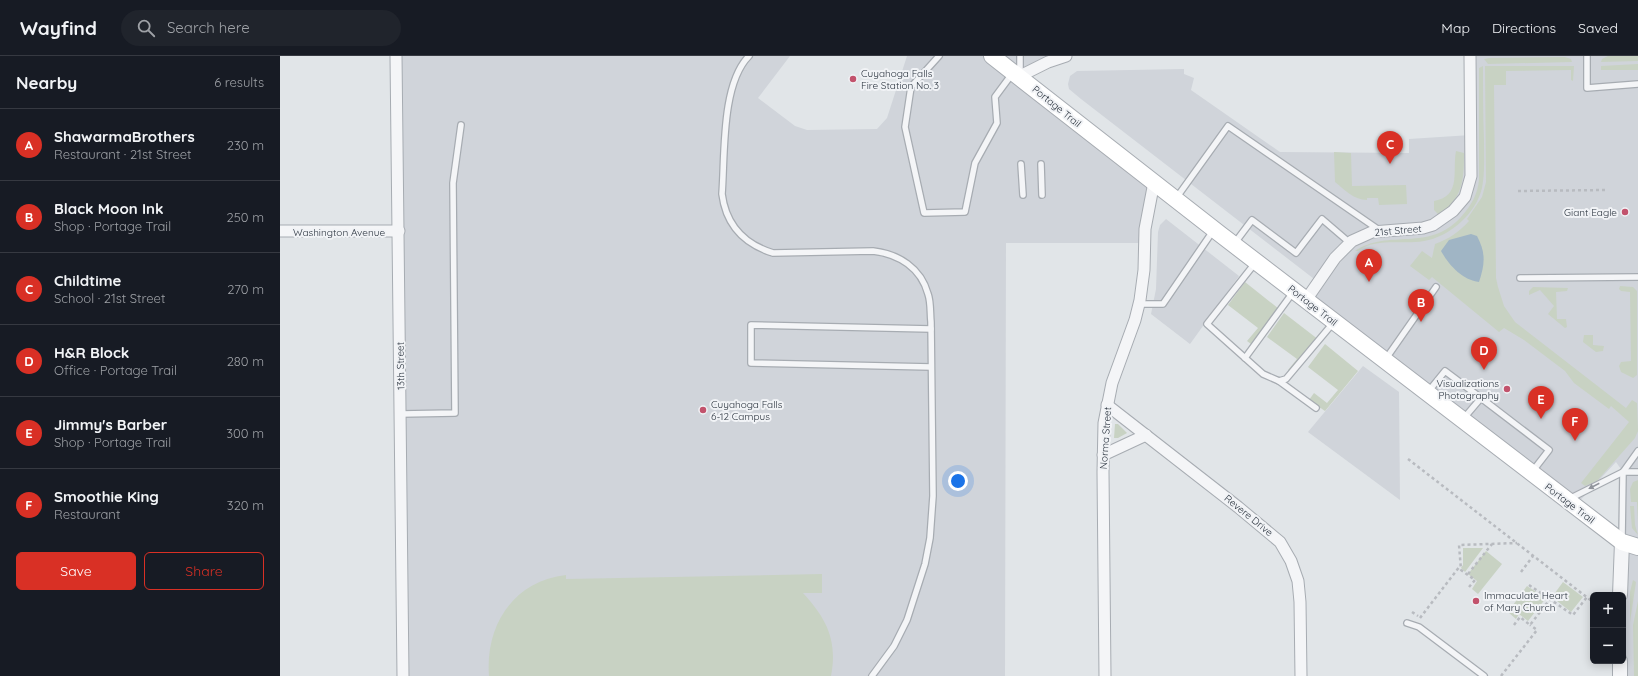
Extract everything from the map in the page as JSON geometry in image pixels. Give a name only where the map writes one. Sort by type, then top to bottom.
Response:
[{"type":"main road","name":"Portage Trail","points":[[992,56],[1566,501],[1622,542],[1638,547]]},
{"type":"street","name":"13th Street","points":[[396,56],[403,676]]},
{"type":"street","points":[[1016,74],[1066,56]]},
{"type":"street","name":"21st Street","points":[[1300,296],[1350,243],[1362,235],[1379,230],[1412,229],[1433,225],[1453,212],[1465,196],[1470,176],[1470,56]]},
{"type":"street","name":"Norma Street","points":[[1105,676],[1103,455],[1107,406],[1112,383],[1135,320],[1139,304],[1144,270],[1145,229],[1154,182]]},
{"type":"street","name":"Washington Avenue","points":[[280,232],[398,231]]},
{"type":"street","name":"Revere Drive","points":[[1107,406],[1273,534],[1286,551],[1298,581],[1300,602],[1301,676]]},
{"type":"street","points":[[1103,455],[1146,435]]},
{"type":"street","points":[[1620,592],[1622,542]]},
{"type":"street","points":[[1620,664],[1620,676]]},
{"type":"lane","points":[[749,56],[734,80],[728,103],[722,194],[724,208],[728,219],[749,243],[760,249],[773,253],[885,252],[898,257],[910,265],[922,278],[929,295],[931,328],[933,496],[930,538],[927,558],[907,620],[894,646],[872,676]]},
{"type":"lane","points":[[939,56],[911,87],[905,126],[924,213],[965,212],[975,163],[997,123],[995,97],[1016,74],[1020,56]]},
{"type":"lane","points":[[1587,56],[1587,88],[1638,84]]},
{"type":"lane","points":[[400,414],[455,412],[453,183],[461,125]]},
{"type":"lane","points":[[1176,199],[1228,126],[1379,230]]},
{"type":"lane","points":[[1021,164],[1023,195]]},
{"type":"lane","points":[[1041,164],[1042,195]]},
{"type":"lane","points":[[1234,244],[1252,220],[1296,253],[1322,218],[1350,243]]},
{"type":"lane","points":[[1139,304],[1163,304],[1214,229]]},
{"type":"lane","points":[[1256,261],[1207,324],[1263,374],[1280,380],[1316,408]]},
{"type":"lane","points":[[1520,278],[1638,277]]},
{"type":"lane","points":[[1385,360],[1436,287]]},
{"type":"lane","points":[[1245,358],[1300,296]]},
{"type":"lane","points":[[1280,380],[1286,379],[1334,322]]},
{"type":"lane","points":[[931,328],[751,325],[751,363],[931,367]]},
{"type":"lane","points":[[1428,393],[1445,371],[1549,450],[1531,474]]},
{"type":"lane","points":[[1462,420],[1481,398]]},
{"type":"lane","points":[[1566,501],[1622,472],[1638,451]]},
{"type":"lane","points":[[1622,472],[1638,472]]},
{"type":"lane","points":[[1622,472],[1622,542]]},
{"type":"lane","points":[[1407,623],[1419,627],[1484,676]]},
{"type":"path","points":[[1518,191],[1605,190]]},
{"type":"path","points":[[1408,459],[1590,600]]},
{"type":"path","points":[[1469,587],[1475,580],[1461,570],[1460,545],[1517,543]]},
{"type":"path","points":[[1468,574],[1492,544]]},
{"type":"path","points":[[1520,572],[1533,556]]},
{"type":"path","points":[[1420,618],[1461,566]]},
{"type":"path","points":[[1529,585],[1573,615],[1587,597]]},
{"type":"path","points":[[1530,625],[1550,599]]},
{"type":"path","points":[[1500,676],[1537,630],[1520,617],[1514,626]]},
{"type":"shaded area","name":"Cuyahoga Falls 6-12 Campus","points":[[396,56],[790,56],[758,98],[795,126],[807,130],[877,129],[887,118],[907,56],[1066,56],[1020,76],[1154,182],[1145,243],[1006,243],[1005,676],[409,676],[403,585]]},
{"type":"shaded area","points":[[1470,56],[1638,56],[1638,676],[1620,676],[1622,664],[1626,664],[1626,592],[1623,592],[1623,472],[1616,462],[1574,507],[1306,300],[1318,282],[1081,99],[1069,89],[1068,84],[1070,76],[1077,71],[1184,69],[1184,74],[1194,78],[1191,90],[1280,152],[1409,153],[1409,139],[1471,135]]},
{"type":"shaded area","points":[[1166,219],[1239,276],[1190,344],[1151,314],[1156,289],[1158,232],[1160,225]]},
{"type":"shaded area","points":[[1363,366],[1399,392],[1400,500],[1308,432]]},
{"type":"green space","points":[[1608,56],[1638,56],[1638,61],[1601,62],[1602,59]]},
{"type":"green space","points":[[1565,57],[1571,59],[1572,62],[1488,64],[1484,59],[1489,58]]},
{"type":"green space","points":[[1638,64],[1638,70],[1601,70],[1601,66]]},
{"type":"green space","points":[[1483,66],[1484,176],[1479,198],[1474,207],[1460,223],[1443,235],[1433,239],[1416,242],[1390,242],[1373,244],[1355,251],[1368,244],[1381,241],[1422,238],[1436,234],[1449,228],[1468,209],[1476,195],[1479,179],[1479,68]]},
{"type":"green space","points":[[1485,66],[1574,66],[1573,81],[1571,80],[1571,70],[1506,71],[1506,85],[1494,85],[1496,278],[1504,306],[1515,322],[1626,408],[1632,400],[1637,403],[1638,431],[1635,438],[1597,481],[1585,486],[1581,483],[1629,422],[1611,406],[1609,409],[1574,383],[1565,371],[1524,340],[1504,328],[1499,332],[1432,277],[1429,280],[1410,266],[1422,251],[1432,258],[1435,244],[1458,232],[1469,221],[1467,219],[1482,197],[1486,182]]},
{"type":"green space","points":[[1456,151],[1464,153],[1460,188],[1453,202],[1439,215],[1434,210],[1434,201],[1449,194],[1452,188],[1455,174]]},
{"type":"green space","points":[[1334,152],[1351,153],[1352,186],[1406,185],[1407,204],[1379,205],[1378,198],[1367,198],[1367,200],[1362,200],[1350,194],[1335,182]]},
{"type":"green space","points":[[1245,282],[1279,309],[1251,344],[1247,341],[1258,328],[1228,305]]},
{"type":"green space","points":[[1620,286],[1633,287],[1637,291],[1637,375],[1633,378],[1621,372],[1619,366],[1621,362],[1631,361],[1630,292],[1621,291],[1619,289]]},
{"type":"green space","points":[[1533,287],[1568,288],[1567,291],[1556,292],[1557,319],[1566,319],[1567,327],[1565,328],[1548,314],[1554,306],[1540,290],[1529,295],[1529,291]]},
{"type":"green space","points":[[1284,313],[1319,340],[1291,373],[1288,370],[1297,359],[1267,337]]},
{"type":"green space","points":[[1584,335],[1593,335],[1593,345],[1604,346],[1603,351],[1596,352],[1583,342]]},
{"type":"green space","points":[[1325,344],[1358,371],[1325,411],[1309,400],[1314,393],[1327,403],[1338,390],[1308,367]]},
{"type":"green space","points":[[1115,424],[1118,424],[1127,433],[1118,438],[1114,438]]},
{"type":"green space","points":[[1638,480],[1638,522],[1637,502],[1631,502],[1630,489],[1633,482]]},
{"type":"green space","points":[[1630,506],[1634,506],[1635,525],[1638,535],[1632,528]]},
{"type":"green space","points":[[1463,548],[1483,548],[1465,572],[1461,568],[1463,565]]},
{"type":"green space","points":[[1486,551],[1502,564],[1478,594],[1472,589],[1477,581],[1468,574]]},
{"type":"green space","points":[[822,574],[822,593],[803,593],[818,611],[828,630],[833,651],[831,676],[489,676],[489,658],[492,640],[506,609],[517,596],[531,586],[547,579],[566,575],[566,579]]},
{"type":"green space","points":[[1633,580],[1636,582],[1630,622],[1630,592]]},
{"type":"green space","points":[[1563,582],[1583,597],[1571,612],[1552,597]]},
{"type":"green space","points":[[1527,586],[1546,598],[1528,621],[1519,614],[1516,619],[1508,612]]},
{"type":"green space","points":[[1638,601],[1638,676],[1634,676],[1633,625]]},
{"type":"water","points":[[1471,234],[1477,236],[1482,248],[1484,259],[1479,282],[1467,278],[1457,271],[1441,251],[1449,240]]},
{"type":"place","name":"Cuyahoga Falls Fire Station No. 3","points":[[853,79]]},
{"type":"place","name":"Childtime","points":[[1390,164]]},
{"type":"place","name":"Giant Eagle","points":[[1625,212]]},
{"type":"place","name":"ShawarmaBrothers","points":[[1369,282]]},
{"type":"place","name":"Black Moon Ink","points":[[1421,322]]},
{"type":"place","name":"H&R Block","points":[[1484,370]]},
{"type":"place","name":"Visualizations Photography","points":[[1507,389]]},
{"type":"place","name":"Cuyahoga Falls 6-12 Campus","points":[[703,410]]},
{"type":"place","name":"Jimmy's Barber","points":[[1541,419]]},
{"type":"place","name":"Smoothie King","points":[[1575,441]]},
{"type":"place","name":"Immaculate Heart of Mary Church","points":[[1476,601]]}]
